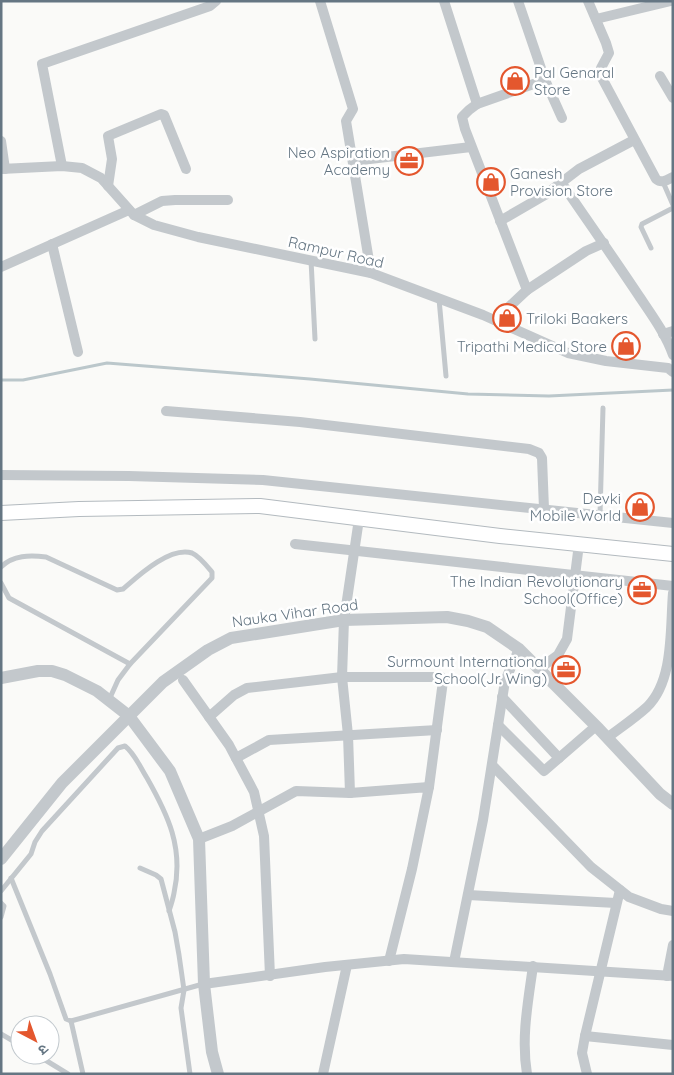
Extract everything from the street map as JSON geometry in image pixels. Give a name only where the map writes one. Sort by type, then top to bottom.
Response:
[{"type":"main road","points":[[1,513],[80,509],[260,506],[673,554]]},
{"type":"street","points":[[62,166],[42,64],[210,6],[216,1]]},
{"type":"street","points":[[320,1],[353,109],[346,121],[371,273]]},
{"type":"street","points":[[444,1],[478,104]]},
{"type":"street","points":[[518,1],[545,80],[562,118]]},
{"type":"street","points":[[588,1],[609,53],[601,68],[602,78],[656,179],[662,182],[673,177]]},
{"type":"street","points":[[596,19],[671,1]]},
{"type":"street","points":[[660,76],[673,98]]},
{"type":"street","points":[[527,290],[462,117],[478,104],[545,80]]},
{"type":"street","points":[[108,186],[112,159],[108,136],[161,114],[164,115],[186,169]]},
{"type":"street","points":[[500,221],[538,200],[580,169],[634,140]]},
{"type":"street","points":[[1,141],[3,169]]},
{"type":"street","points":[[353,161],[472,147]]},
{"type":"street","name":"Rampur Road","points":[[3,169],[62,166],[82,168],[101,178],[132,212],[154,225],[371,273],[495,320],[568,353],[606,361],[668,368],[673,372]]},
{"type":"street","points":[[560,182],[668,332],[669,344],[673,355]]},
{"type":"street","points":[[1,267],[52,244],[162,201],[228,200]]},
{"type":"street","points":[[495,320],[527,290],[586,251],[604,243]]},
{"type":"street","points":[[52,244],[78,352]]},
{"type":"street","points":[[166,411],[300,422],[529,449],[539,453],[542,458],[544,509]]},
{"type":"street","points":[[1,475],[263,480],[673,523]]},
{"type":"street","points":[[350,793],[348,734],[342,677],[344,620],[359,519]]},
{"type":"street","points":[[295,544],[673,586]]},
{"type":"street","points":[[539,669],[558,655],[567,639],[579,544]]},
{"type":"street","points":[[608,738],[648,706],[670,672],[673,594]]},
{"type":"street","name":"Nauka Vihar Road","points":[[1,859],[62,783],[163,682],[208,650],[231,638],[344,620],[446,617],[487,627],[519,649],[608,738],[660,794],[673,804]]},
{"type":"street","points":[[454,962],[483,820],[505,681],[519,649]]},
{"type":"street","points":[[1,678],[38,671],[52,671],[65,675],[97,691],[129,716],[170,770],[199,839],[204,984],[212,1052],[218,1074]]},
{"type":"street","points":[[209,717],[234,695],[247,688],[342,677],[443,678],[428,787],[412,870],[389,961]]},
{"type":"street","points":[[183,680],[236,758],[254,792],[264,836],[270,976]]},
{"type":"street","points":[[502,697],[559,758]]},
{"type":"street","points":[[498,725],[542,770],[546,770],[596,726]]},
{"type":"street","points":[[236,758],[269,740],[436,730]]},
{"type":"street","points":[[492,765],[591,867],[629,897],[661,909],[673,911]]},
{"type":"street","points":[[199,839],[232,826],[296,792],[350,793],[428,787]]},
{"type":"street","points":[[587,1074],[582,1052],[620,890]]},
{"type":"street","points":[[468,895],[616,903]]},
{"type":"street","points":[[204,984],[404,959],[670,976],[673,945]]},
{"type":"street","points":[[323,1074],[347,965]]},
{"type":"street","points":[[527,1074],[524,1056],[524,1035],[533,966]]},
{"type":"street","points":[[585,1036],[673,1045]]},
{"type":"lane","points":[[651,248],[641,227],[642,224],[673,206],[662,182]]},
{"type":"lane","points":[[311,260],[316,340]]},
{"type":"lane","points":[[439,299],[446,376]]},
{"type":"lane","points":[[600,514],[602,408]]},
{"type":"lane","points":[[1,567],[7,561],[14,558],[46,557],[117,590],[123,589],[164,557],[184,552],[194,554],[212,572],[212,578],[130,664],[118,680],[109,700]]},
{"type":"lane","points":[[1,583],[9,598],[130,664]]},
{"type":"lane","points":[[1,890],[31,854],[35,842],[42,831],[118,748],[125,746],[137,761],[163,807],[171,826],[175,841],[176,868],[170,912]]},
{"type":"lane","points":[[140,868],[161,879],[175,932],[184,990],[181,1008],[190,1074]]},
{"type":"lane","points":[[11,878],[66,1019],[71,1021],[204,984]]},
{"type":"lane","points":[[1,903],[4,906],[1,917]]},
{"type":"lane","points":[[71,1021],[83,1074]]},
{"type":"lane","points":[[53,1065],[68,1074]]},
{"type":"waterway","points":[[1,380],[23,380],[107,363],[468,394],[549,396],[673,390]]},
{"type":"place","name":"Pal Genaral Store","points":[[515,81]]},
{"type":"place","name":"Neo Aspiration Academy","points":[[409,161]]},
{"type":"place","name":"Ganesh Provision Store","points":[[491,182]]},
{"type":"place","name":"Triloki Baakers","points":[[507,318]]},
{"type":"place","name":"Tripathi Medical Store","points":[[626,346]]},
{"type":"place","name":"Devki Mobile World","points":[[640,507]]},
{"type":"place","name":"The Indian Revolutionary School(Office)","points":[[642,590]]},
{"type":"place","name":"Surmount International School(Jr. Wing)","points":[[566,670]]}]
